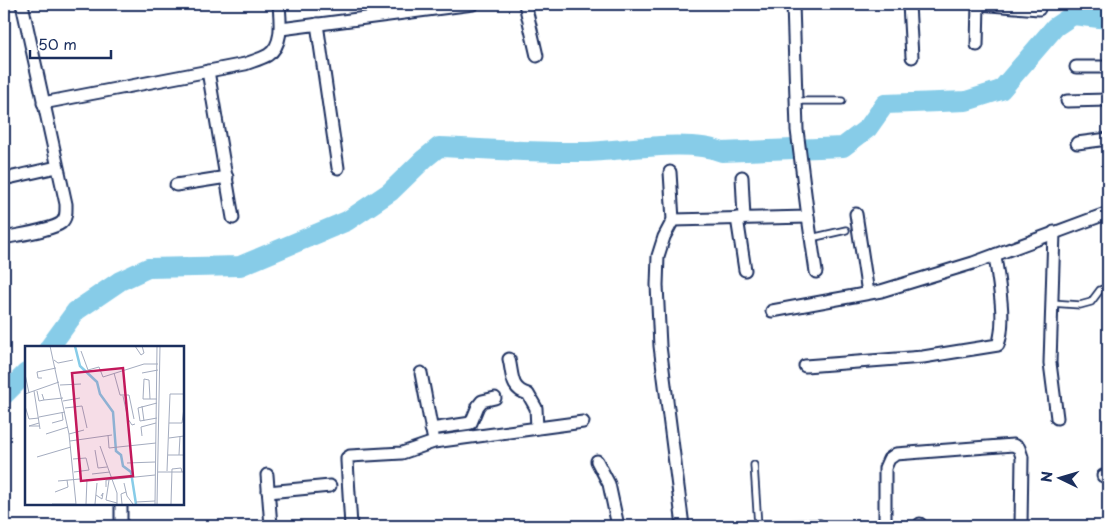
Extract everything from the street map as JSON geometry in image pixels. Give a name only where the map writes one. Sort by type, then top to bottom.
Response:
[{"type":"street","points":[[4,238],[48,228],[61,223],[64,218],[66,204],[22,4]]},
{"type":"street","points":[[43,103],[245,64],[270,54],[276,46],[281,29],[279,4]]},
{"type":"street","points":[[281,29],[473,4]]},
{"type":"street","points":[[524,4],[537,56]]},
{"type":"street","points":[[793,4],[797,130],[816,272]]},
{"type":"street","points":[[909,4],[912,57]]},
{"type":"street","points":[[977,45],[978,4],[1039,9]]},
{"type":"street","points":[[317,24],[338,168]]},
{"type":"street","points":[[1076,67],[1108,67]]},
{"type":"street","points":[[208,71],[233,218]]},
{"type":"street","points":[[1067,101],[1108,100]]},
{"type":"street","points":[[1077,143],[1108,140]]},
{"type":"street","points":[[4,179],[57,167]]},
{"type":"street","points":[[670,172],[673,220],[664,237],[658,256],[656,285],[660,346],[683,526]]},
{"type":"street","points":[[742,177],[741,218],[745,270]]},
{"type":"street","points":[[176,185],[227,178]]},
{"type":"street","points":[[772,311],[868,293],[918,280],[995,255],[1108,213]]},
{"type":"street","points":[[856,214],[868,293]]},
{"type":"street","points":[[673,220],[808,217]]},
{"type":"street","points":[[1054,232],[1050,363],[1057,418]]},
{"type":"street","points":[[806,366],[923,357],[998,345],[1001,336],[1002,320],[995,255]]},
{"type":"street","points":[[509,359],[512,380],[515,386],[520,392],[528,394],[536,408],[537,428]]},
{"type":"street","points":[[421,373],[434,442]]},
{"type":"street","points":[[432,429],[471,423],[482,401],[495,398]]},
{"type":"street","points":[[351,526],[348,457],[402,453],[434,442],[583,422]]},
{"type":"street","points":[[885,526],[885,468],[889,459],[896,454],[1013,445],[1019,448],[1022,457],[1021,526]]},
{"type":"street","points":[[597,461],[609,484],[618,526]]},
{"type":"street","points":[[267,475],[271,526]]},
{"type":"street","points":[[268,492],[330,486]]},
{"type":"street","points":[[121,505],[121,526]]},
{"type":"lane","points":[[796,101],[842,100]]},
{"type":"lane","points":[[811,238],[846,230]]},
{"type":"lane","points":[[1051,302],[1080,305],[1091,302],[1100,290],[1108,287]]},
{"type":"lane","points":[[754,466],[758,525],[820,523]]},
{"type":"waterway","points":[[50,346],[76,311],[120,281],[148,268],[240,266],[347,221],[390,192],[439,147],[567,152],[655,146],[692,146],[722,152],[843,147],[868,128],[885,104],[966,101],[1001,90],[1055,27],[1073,15],[1108,19]]},
{"type":"waterway","points":[[4,395],[25,374]]}]
